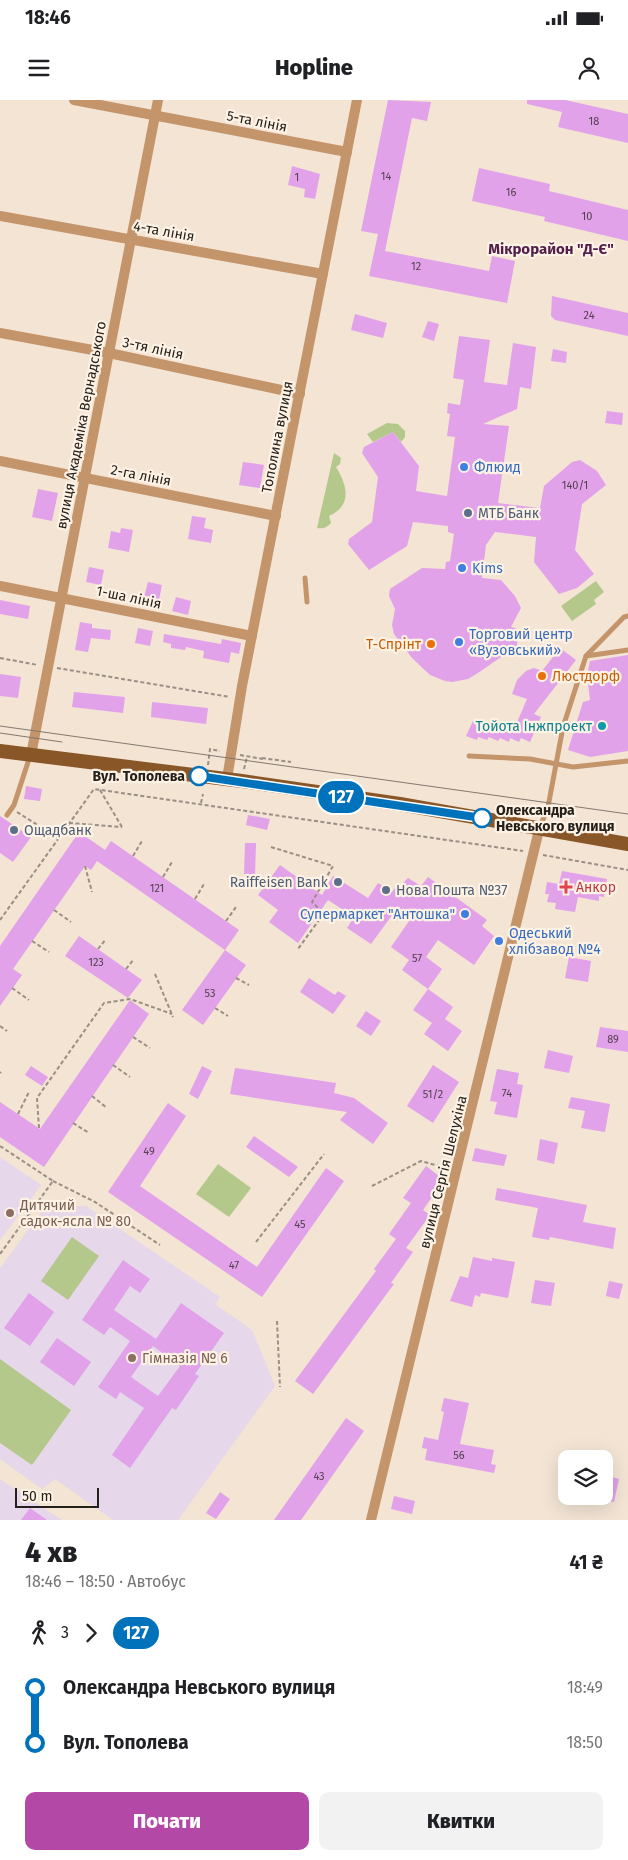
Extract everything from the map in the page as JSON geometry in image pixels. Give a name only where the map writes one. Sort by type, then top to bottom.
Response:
[{"type":"main road","points":[[0,751],[227,779],[482,818],[539,830],[628,844]]},
{"type":"street","name":"5-та лінія","points":[[74,100],[347,152]]},
{"type":"street","name":"вулиця Академіка Вернадського","points":[[31,756],[46,666],[86,478],[158,100]]},
{"type":"street","name":"Тополина вулиця","points":[[227,779],[252,636],[357,100]]},
{"type":"street","name":"4-та лінія","points":[[0,216],[323,274]]},
{"type":"street","name":"3-тя лінія","points":[[0,333],[109,353],[300,394]]},
{"type":"street","name":"2-га лінія","points":[[0,461],[276,516]]},
{"type":"street","name":"1-ша лінія","points":[[0,586],[252,636]]},
{"type":"street","name":"вулиця Сергія Шелухіна","points":[[371,1520],[505,976],[532,853],[539,830]]},
{"type":"lane","points":[[305,578],[308,602]]},
{"type":"lane","points":[[539,830],[548,807],[563,726],[586,656],[624,617],[628,616]]},
{"type":"lane","points":[[586,656],[628,650]]},
{"type":"lane","points":[[7,815],[31,756]]},
{"type":"lane","points":[[469,756],[530,759],[573,768],[628,761]]},
{"type":"path","points":[[0,658],[240,699]]},
{"type":"path","points":[[240,748],[239,755],[291,762]]},
{"type":"path","points":[[207,768],[210,749],[220,751]]},
{"type":"path","points":[[244,769],[247,756]]},
{"type":"path","points":[[260,758],[264,759]]},
{"type":"path","points":[[0,920],[94,789],[532,853],[628,870]]},
{"type":"path","points":[[69,823],[122,827],[99,790]]},
{"type":"path","points":[[201,804],[203,794]]},
{"type":"path","points":[[11,809],[58,838]]},
{"type":"path","points":[[133,856],[142,841]]},
{"type":"path","points":[[271,847],[333,866],[312,902],[324,912],[298,949]]},
{"type":"path","points":[[163,877],[172,862]]},
{"type":"path","points":[[85,866],[92,892]]},
{"type":"path","points":[[195,899],[204,884]]},
{"type":"path","points":[[226,921],[236,907]]},
{"type":"path","points":[[54,910],[70,922]]},
{"type":"path","points":[[98,949],[106,939]]},
{"type":"path","points":[[32,941],[49,952]]},
{"type":"path","points":[[126,969],[134,959]]},
{"type":"path","points":[[38,1128],[37,1098],[104,1003],[130,999],[172,1015],[156,974]]},
{"type":"path","points":[[236,978],[249,985]]},
{"type":"path","points":[[12,988],[29,1000]]},
{"type":"path","points":[[216,1008],[228,1016]]},
{"type":"path","points":[[0,1026],[7,1031]]},
{"type":"path","points":[[134,1036],[150,1048]]},
{"type":"path","points":[[113,1066],[130,1077]]},
{"type":"path","points":[[18,1114],[29,1092]]},
{"type":"path","points":[[92,1096],[107,1108]]},
{"type":"path","points":[[73,1123],[89,1134]]},
{"type":"path","points":[[0,1146],[53,1181],[95,1202],[160,1245]]},
{"type":"path","points":[[256,1242],[324,1154]]},
{"type":"path","points":[[372,1186],[422,1161],[457,1170]]},
{"type":"path","points":[[0,1254],[53,1181]]},
{"type":"path","points":[[277,1321],[280,1387]]},
{"type":"shaded area","name":"Дитячий садок-ясла № 80","points":[[0,1157],[41,1185],[0,1240]]},
{"type":"shaded area","name":"Гімназія № 6","points":[[86,1206],[220,1297],[215,1304],[252,1330],[275,1386],[178,1520],[113,1520],[55,1479],[42,1489],[0,1459],[0,1268],[45,1207]]},
{"type":"shaded area","points":[[0,1479],[62,1520],[0,1520]]},
{"type":"green space","points":[[387,423],[398,424],[405,431],[405,437],[401,442],[393,432],[373,442],[367,434]]},
{"type":"green space","points":[[334,453],[341,458],[340,464],[336,467],[345,488],[345,500],[337,511],[329,516],[331,523],[328,526],[317,528]]},
{"type":"green space","points":[[596,581],[604,592],[594,600],[596,604],[572,621],[561,606]]},
{"type":"green space","points":[[218,1164],[251,1188],[229,1217],[196,1194]]},
{"type":"green space","points":[[72,1237],[99,1256],[68,1300],[41,1281]]},
{"type":"green space","points":[[0,1359],[71,1410],[32,1465],[0,1443]]},
{"type":"building","points":[[388,100],[431,102],[427,121],[412,118],[385,251],[489,271],[492,256],[515,261],[507,303],[369,276],[378,234],[361,231]]},
{"type":"building","points":[[527,100],[565,100],[628,114],[628,143],[558,127],[562,112],[527,104]]},
{"type":"building","points":[[292,166],[320,174],[315,199],[304,197],[305,189],[288,185]]},
{"type":"building","points":[[479,168],[550,184],[549,191],[628,210],[628,241],[544,221],[545,217],[472,201]]},
{"type":"building","points":[[552,296],[628,313],[628,336],[555,320],[551,316]]},
{"type":"building","points":[[355,314],[387,323],[383,338],[351,330]]},
{"type":"building","points":[[428,321],[439,324],[434,341],[422,337]]},
{"type":"building","points":[[459,336],[490,340],[484,382],[507,385],[513,343],[536,347],[531,389],[520,387],[517,409],[483,424],[509,426],[498,503],[540,508],[544,486],[572,462],[580,460],[597,471],[606,485],[582,504],[575,550],[594,574],[577,588],[559,594],[534,562],[536,537],[495,532],[486,545],[482,578],[501,580],[515,596],[521,608],[511,627],[518,629],[517,646],[468,679],[452,682],[430,675],[412,658],[394,634],[392,625],[395,609],[389,596],[390,589],[422,568],[445,569],[446,562],[450,561],[454,534],[448,532],[448,526],[413,522],[407,546],[369,570],[348,544],[349,539],[372,522],[378,477],[362,453],[364,447],[393,432],[419,466],[416,491],[447,496],[455,437],[447,436],[450,414],[447,413],[448,403],[460,405],[464,380],[453,378]]},
{"type":"building","points":[[553,349],[567,352],[566,363],[551,361]]},
{"type":"building","points":[[607,411],[623,413],[622,425],[605,423]]},
{"type":"building","points":[[243,462],[264,465],[260,488],[239,485]]},
{"type":"building","points":[[38,489],[58,493],[52,521],[32,517]]},
{"type":"building","points":[[192,516],[206,518],[204,528],[213,530],[211,543],[188,539]]},
{"type":"building","points":[[121,528],[133,530],[129,552],[108,548],[111,531],[120,533]]},
{"type":"building","points":[[89,567],[104,570],[101,585],[86,582]]},
{"type":"building","points":[[148,582],[162,585],[159,600],[144,597]]},
{"type":"building","points":[[176,597],[191,601],[188,615],[172,611]]},
{"type":"building","points":[[0,600],[30,606],[28,619],[0,614]]},
{"type":"building","points":[[80,622],[92,624],[92,628],[111,630],[110,640],[91,638],[88,652],[75,650]]},
{"type":"building","points":[[138,628],[153,631],[150,646],[135,643]]},
{"type":"building","points":[[164,634],[221,644],[222,639],[241,643],[239,654],[231,652],[229,663],[203,658],[204,651],[186,647],[185,650],[171,648],[171,644],[163,642]]},
{"type":"building","points":[[560,648],[576,660],[534,714],[541,717],[530,742],[521,738],[519,742],[510,738],[509,742],[500,738],[498,741],[489,737],[487,740],[478,737],[477,740],[466,736],[473,721],[483,725],[485,722],[493,726],[495,723],[504,727],[506,723],[515,727],[527,699],[512,694],[517,680],[526,671],[534,668],[542,671]]},
{"type":"building","name":"Тойота Інжпроект","points":[[628,655],[628,751],[590,757],[568,750],[583,702],[590,700],[587,675],[590,661]]},
{"type":"building","points":[[0,674],[21,677],[18,698],[0,696]]},
{"type":"building","points":[[74,692],[125,697],[123,713],[72,707]]},
{"type":"building","points":[[152,702],[208,708],[206,724],[151,717]]},
{"type":"building","points":[[26,786],[42,789],[40,801],[24,799]]},
{"type":"building","points":[[248,815],[270,819],[267,830],[246,825]]},
{"type":"building","points":[[0,816],[31,837],[13,862],[0,853]]},
{"type":"building","points":[[79,832],[105,850],[111,841],[239,930],[225,950],[97,861],[91,870],[85,866],[13,969],[22,975],[0,1006],[0,946]]},
{"type":"building","points":[[245,843],[256,843],[255,875],[244,874]]},
{"type":"building","points":[[280,865],[322,895],[333,876],[368,898],[378,883],[392,892],[398,884],[401,885],[408,878],[421,886],[428,877],[487,920],[482,926],[494,936],[474,965],[438,940],[426,957],[442,969],[428,989],[402,970],[409,960],[391,947],[409,921],[395,911],[371,944],[347,928],[354,917],[328,900],[298,943],[269,922],[278,910],[258,895]]},
{"type":"building","points":[[562,871],[607,879],[604,897],[599,896],[599,901],[578,897],[575,912],[555,909],[556,903],[547,902],[549,894],[545,894],[547,882],[559,884]]},
{"type":"building","points":[[79,936],[142,980],[128,998],[65,956]]},
{"type":"building","points":[[225,950],[246,965],[203,1025],[182,1010]]},
{"type":"building","points":[[569,957],[591,961],[588,982],[565,978]]},
{"type":"building","points":[[309,978],[335,995],[338,991],[346,996],[333,1014],[300,992]]},
{"type":"building","points":[[428,989],[453,1007],[445,1019],[462,1031],[448,1051],[424,1034],[432,1023],[413,1010]]},
{"type":"building","points":[[130,1000],[149,1014],[44,1167],[0,1137],[0,1102],[40,1129]]},
{"type":"building","points":[[366,1011],[381,1021],[371,1036],[356,1026]]},
{"type":"building","points":[[600,1027],[628,1031],[628,1052],[596,1047]]},
{"type":"building","points":[[548,1050],[573,1056],[569,1073],[544,1068]]},
{"type":"building","points":[[433,1065],[459,1082],[433,1123],[407,1106]]},
{"type":"building","points":[[31,1066],[48,1077],[42,1086],[25,1075]]},
{"type":"building","points":[[202,1066],[212,1071],[198,1099],[189,1094]]},
{"type":"building","points":[[235,1068],[336,1083],[334,1093],[354,1098],[388,1123],[373,1144],[340,1120],[347,1112],[230,1094]]},
{"type":"building","points":[[497,1069],[519,1073],[517,1084],[523,1085],[517,1118],[494,1114],[497,1102],[490,1101]]},
{"type":"building","points":[[571,1097],[610,1104],[605,1132],[581,1128],[585,1111],[568,1108]]},
{"type":"building","points":[[168,1103],[186,1116],[140,1186],[257,1267],[326,1168],[344,1181],[262,1297],[108,1192]]},
{"type":"building","points":[[254,1136],[298,1167],[289,1177],[246,1147]]},
{"type":"building","points":[[540,1139],[558,1143],[554,1164],[537,1160]]},
{"type":"building","points":[[475,1148],[507,1155],[504,1166],[472,1161]]},
{"type":"building","points":[[426,1166],[444,1180],[423,1210],[430,1215],[406,1248],[413,1252],[391,1283],[394,1284],[313,1394],[295,1381],[376,1271],[374,1269],[396,1239],[389,1234],[411,1203],[403,1198]]},
{"type":"building","points":[[497,1188],[587,1205],[583,1222],[616,1228],[613,1249],[550,1237],[549,1240],[532,1237],[538,1208],[495,1200]]},
{"type":"building","points":[[473,1257],[492,1261],[492,1258],[515,1262],[508,1298],[481,1293],[480,1297],[475,1295],[472,1307],[450,1301],[460,1276],[468,1278]]},
{"type":"building","points":[[123,1260],[150,1279],[140,1293],[130,1286],[114,1310],[156,1339],[181,1303],[224,1333],[195,1374],[199,1376],[176,1410],[172,1408],[130,1468],[112,1455],[144,1408],[120,1392],[116,1399],[98,1387],[130,1341],[110,1327],[104,1335],[82,1320]],"holes":[[[153,1346],[180,1366],[158,1396],[131,1377]]]},
{"type":"building","points":[[535,1280],[555,1283],[551,1306],[531,1303]]},
{"type":"building","points":[[609,1281],[623,1284],[619,1299],[606,1296]]},
{"type":"building","points":[[29,1293],[54,1312],[30,1346],[4,1328]]},
{"type":"building","points":[[57,1338],[91,1362],[74,1386],[40,1362]]},
{"type":"building","points":[[444,1398],[469,1403],[460,1444],[494,1450],[491,1464],[496,1465],[494,1473],[425,1460],[427,1449],[422,1448],[424,1437],[438,1440],[444,1412],[441,1411]]},
{"type":"building","points":[[346,1418],[364,1431],[301,1520],[274,1520]]},
{"type":"building","points":[[613,1477],[619,1479],[613,1502]]},
{"type":"building","points":[[220,1492],[230,1499],[216,1519],[206,1513]]},
{"type":"building","points":[[394,1496],[415,1501],[412,1514],[391,1509]]},
{"type":"building","points":[[30,1508],[47,1520],[21,1520]]},
{"type":"tram line","points":[[0,726],[628,814]]},
{"type":"tram line","points":[[0,733],[62,742]]},
{"type":"bus line","name":"127","points":[[199,776],[400,804],[482,818]]},
{"type":"place","name":"Флюид","points":[[464,467]]},
{"type":"place","name":"МТБ Банк","points":[[468,513]]},
{"type":"place","name":"Kims","points":[[462,568]]},
{"type":"place","name":"Торговий центр «Вузовський»","points":[[459,642]]},
{"type":"place","name":"Т-Спрінт","points":[[431,644]]},
{"type":"place","name":"Люстдорф","points":[[542,676]]},
{"type":"place","name":"Тойота Інжпроект","points":[[602,726]]},
{"type":"place","name":"Вул. Тополева","points":[[199,776]]},
{"type":"place","name":"Олександра Невського вулиця","points":[[482,818]]},
{"type":"place","name":"Ощадбанк","points":[[14,830]]},
{"type":"place","name":"Raiffeisen Bank","points":[[338,882]]},
{"type":"place","name":"Анкор","points":[[566,887]]},
{"type":"place","name":"Нова Пошта №37","points":[[386,890]]},
{"type":"place","name":"Супермаркет \"Антошка\"","points":[[465,914]]},
{"type":"place","name":"Одеський хлібзавод №4","points":[[499,941]]},
{"type":"place","name":"Дитячий садок-ясла № 80","points":[[10,1213]]},
{"type":"place","name":"Гімназія № 6","points":[[132,1358]]},
{"type":"district","name":"Мікрорайон \"Д-Є\"","points":[[551,249]]}]
